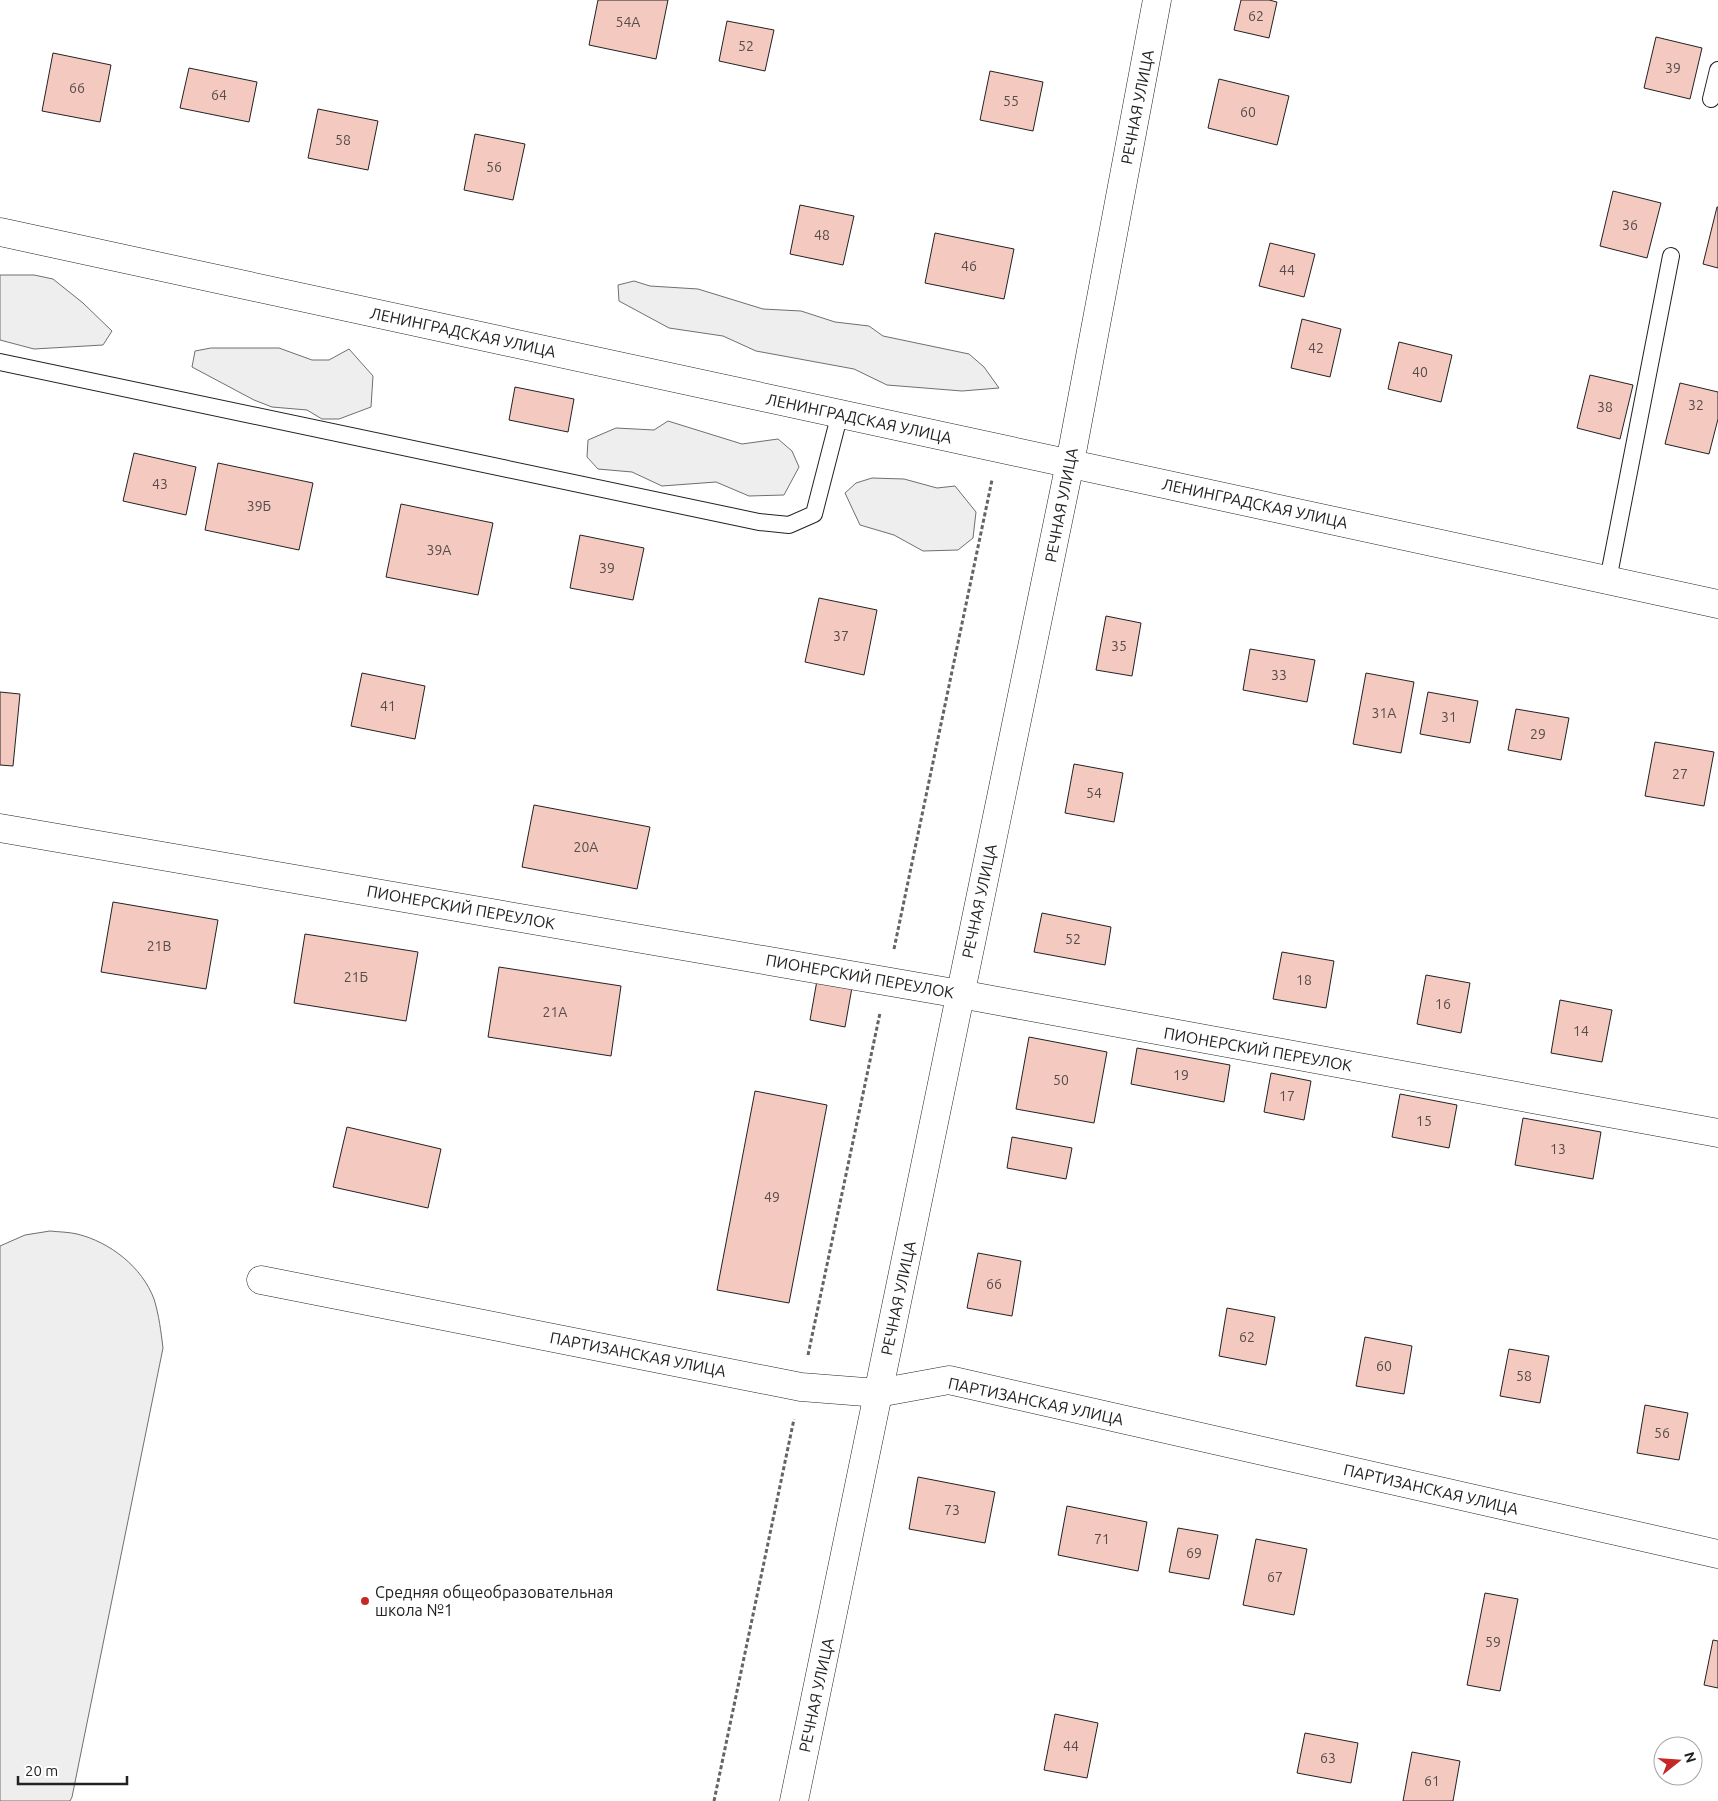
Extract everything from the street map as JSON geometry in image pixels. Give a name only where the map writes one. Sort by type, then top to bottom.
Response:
[{"type":"street","name":"РЕЧНАЯ УЛИЦА","points":[[794,1801],[1070,463],[1157,0]]},
{"type":"street","name":"ЛЕНИНГРАДСКАЯ УЛИЦА","points":[[0,232],[1718,604]]},
{"type":"street","name":"ПИОНЕРСКИЙ ПЕРЕУЛОК","points":[[0,828],[960,994],[1718,1134]]},
{"type":"street","name":"ПАРТИЗАНСКАЯ УЛИЦА","points":[[261,1280],[801,1387],[878,1393],[949,1380],[1718,1554]]},
{"type":"lane","points":[[1712,99],[1718,70]]},
{"type":"lane","points":[[1608,580],[1671,256]]},
{"type":"lane","points":[[0,362],[758,522],[789,526],[814,514],[840,414]]},
{"type":"path","points":[[714,1801],[999,448]]},
{"type":"shaded area","points":[[0,275],[34,275],[53,279],[83,303],[112,331],[103,345],[34,349],[0,340]]},
{"type":"shaded area","points":[[634,281],[650,286],[698,289],[763,309],[801,311],[835,322],[869,326],[883,336],[969,354],[984,367],[999,388],[962,391],[887,385],[854,369],[756,351],[723,336],[669,328],[619,301],[618,285]]},
{"type":"shaded area","points":[[211,348],[279,348],[312,360],[329,360],[349,349],[373,376],[371,407],[339,419],[322,419],[307,410],[272,407],[254,400],[192,367],[195,351]]},
{"type":"shaded area","points":[[668,421],[742,444],[778,439],[792,451],[799,467],[784,495],[749,496],[716,482],[662,486],[632,472],[598,469],[587,457],[588,440],[616,428],[654,430]]},
{"type":"shaded area","points":[[872,478],[904,479],[937,488],[955,486],[976,512],[973,538],[958,550],[923,551],[894,535],[860,525],[845,493],[856,483]]},
{"type":"shaded area","points":[[50,1231],[74,1233],[101,1243],[133,1266],[149,1287],[154,1299],[159,1317],[163,1348],[72,1797],[70,1801],[0,1801],[0,1246],[25,1235]]},
{"type":"building","points":[[598,0],[668,0],[656,59],[589,45]]},
{"type":"building","points":[[1241,0],[1269,0],[1277,2],[1269,38],[1234,30]]},
{"type":"building","points":[[727,21],[774,30],[765,71],[719,61]]},
{"type":"building","points":[[1656,37],[1702,48],[1690,99],[1644,88]]},
{"type":"building","points":[[53,53],[111,65],[100,122],[42,111]]},
{"type":"building","points":[[189,68],[257,82],[249,122],[180,108]]},
{"type":"building","points":[[990,71],[1043,82],[1033,131],[980,120]]},
{"type":"building","points":[[1219,79],[1289,96],[1277,145],[1208,128]]},
{"type":"building","points":[[318,109],[378,121],[368,170],[308,158]]},
{"type":"building","points":[[475,134],[525,144],[513,200],[464,190]]},
{"type":"building","points":[[1613,191],[1661,203],[1647,258],[1600,246]]},
{"type":"building","points":[[800,205],[854,216],[843,265],[790,254]]},
{"type":"building","points":[[1718,207],[1718,268],[1703,264]]},
{"type":"building","points":[[935,233],[1014,249],[1004,299],[925,283]]},
{"type":"building","points":[[1270,243],[1315,254],[1304,297],[1259,286]]},
{"type":"building","points":[[1302,319],[1341,329],[1330,377],[1291,368]]},
{"type":"building","points":[[1399,342],[1452,355],[1441,402],[1388,389]]},
{"type":"building","points":[[1590,375],[1633,385],[1620,439],[1577,428]]},
{"type":"building","points":[[1680,383],[1718,392],[1718,419],[1709,454],[1665,444]]},
{"type":"building","points":[[515,387],[574,399],[568,432],[509,420]]},
{"type":"building","points":[[134,453],[196,467],[186,515],[123,501]]},
{"type":"building","points":[[218,463],[313,483],[299,550],[205,530]]},
{"type":"building","points":[[401,504],[493,523],[478,595],[386,577]]},
{"type":"building","points":[[580,535],[644,548],[633,600],[570,588]]},
{"type":"building","points":[[819,598],[877,610],[864,675],[805,662]]},
{"type":"building","points":[[1106,616],[1141,623],[1132,676],[1096,670]]},
{"type":"building","points":[[1250,649],[1315,660],[1307,702],[1243,690]]},
{"type":"building","points":[[362,673],[425,686],[415,739],[351,726]]},
{"type":"building","points":[[1366,673],[1414,682],[1401,753],[1353,744]]},
{"type":"building","points":[[0,692],[20,694],[13,766],[0,765]]},
{"type":"building","points":[[1428,692],[1478,701],[1470,743],[1420,734]]},
{"type":"building","points":[[1516,709],[1569,718],[1561,760],[1508,750]]},
{"type":"building","points":[[1655,742],[1714,752],[1704,806],[1645,796]]},
{"type":"building","points":[[1074,764],[1123,773],[1114,822],[1065,813]]},
{"type":"building","points":[[534,805],[650,827],[637,889],[522,867]]},
{"type":"building","points":[[113,902],[218,920],[206,989],[101,972]]},
{"type":"building","points":[[1042,913],[1111,927],[1105,965],[1034,952]]},
{"type":"building","points":[[305,934],[418,952],[406,1021],[294,1003]]},
{"type":"building","points":[[1282,952],[1334,961],[1326,1008],[1273,999]]},
{"type":"building","points":[[499,967],[621,986],[611,1056],[488,1037]]},
{"type":"building","points":[[819,969],[854,976],[845,1027],[810,1020]]},
{"type":"building","points":[[1426,975],[1470,983],[1461,1033],[1417,1024]]},
{"type":"building","points":[[1560,1000],[1612,1010],[1602,1062],[1551,1053]]},
{"type":"building","points":[[1029,1037],[1107,1052],[1094,1123],[1016,1109]]},
{"type":"building","points":[[1137,1048],[1230,1065],[1224,1102],[1131,1084]]},
{"type":"building","points":[[1271,1073],[1311,1081],[1304,1120],[1264,1112]]},
{"type":"building","points":[[755,1091],[827,1105],[789,1303],[717,1290]]},
{"type":"building","points":[[1400,1094],[1457,1105],[1449,1148],[1392,1137]]},
{"type":"building","points":[[1523,1118],[1601,1132],[1593,1179],[1515,1165]]},
{"type":"building","points":[[347,1127],[441,1149],[428,1208],[333,1187]]},
{"type":"building","points":[[1012,1137],[1072,1148],[1066,1179],[1007,1168]]},
{"type":"building","points":[[978,1253],[1021,1261],[1012,1316],[967,1308]]},
{"type":"building","points":[[1227,1308],[1275,1317],[1266,1365],[1219,1356]]},
{"type":"building","points":[[1365,1337],[1412,1346],[1404,1394],[1356,1386]]},
{"type":"building","points":[[1509,1349],[1549,1356],[1540,1403],[1500,1396]]},
{"type":"building","points":[[1645,1405],[1688,1413],[1679,1460],[1637,1453]]},
{"type":"building","points":[[918,1477],[995,1492],[985,1543],[909,1529]]},
{"type":"building","points":[[1067,1506],[1147,1522],[1138,1571],[1058,1555]]},
{"type":"building","points":[[1178,1528],[1218,1535],[1209,1579],[1169,1572]]},
{"type":"building","points":[[1256,1539],[1307,1549],[1294,1615],[1243,1605]]},
{"type":"building","points":[[1485,1593],[1518,1599],[1500,1691],[1467,1685]]},
{"type":"building","points":[[1713,1640],[1718,1641],[1718,1688],[1704,1685]]},
{"type":"building","points":[[1055,1714],[1098,1723],[1087,1778],[1044,1770]]},
{"type":"building","points":[[1305,1733],[1358,1743],[1351,1783],[1297,1773]]},
{"type":"building","points":[[1412,1752],[1460,1761],[1453,1801],[1403,1801]]},
{"type":"place","name":"Средняя общеобразовательная школа №1","points":[[365,1601]]}]
